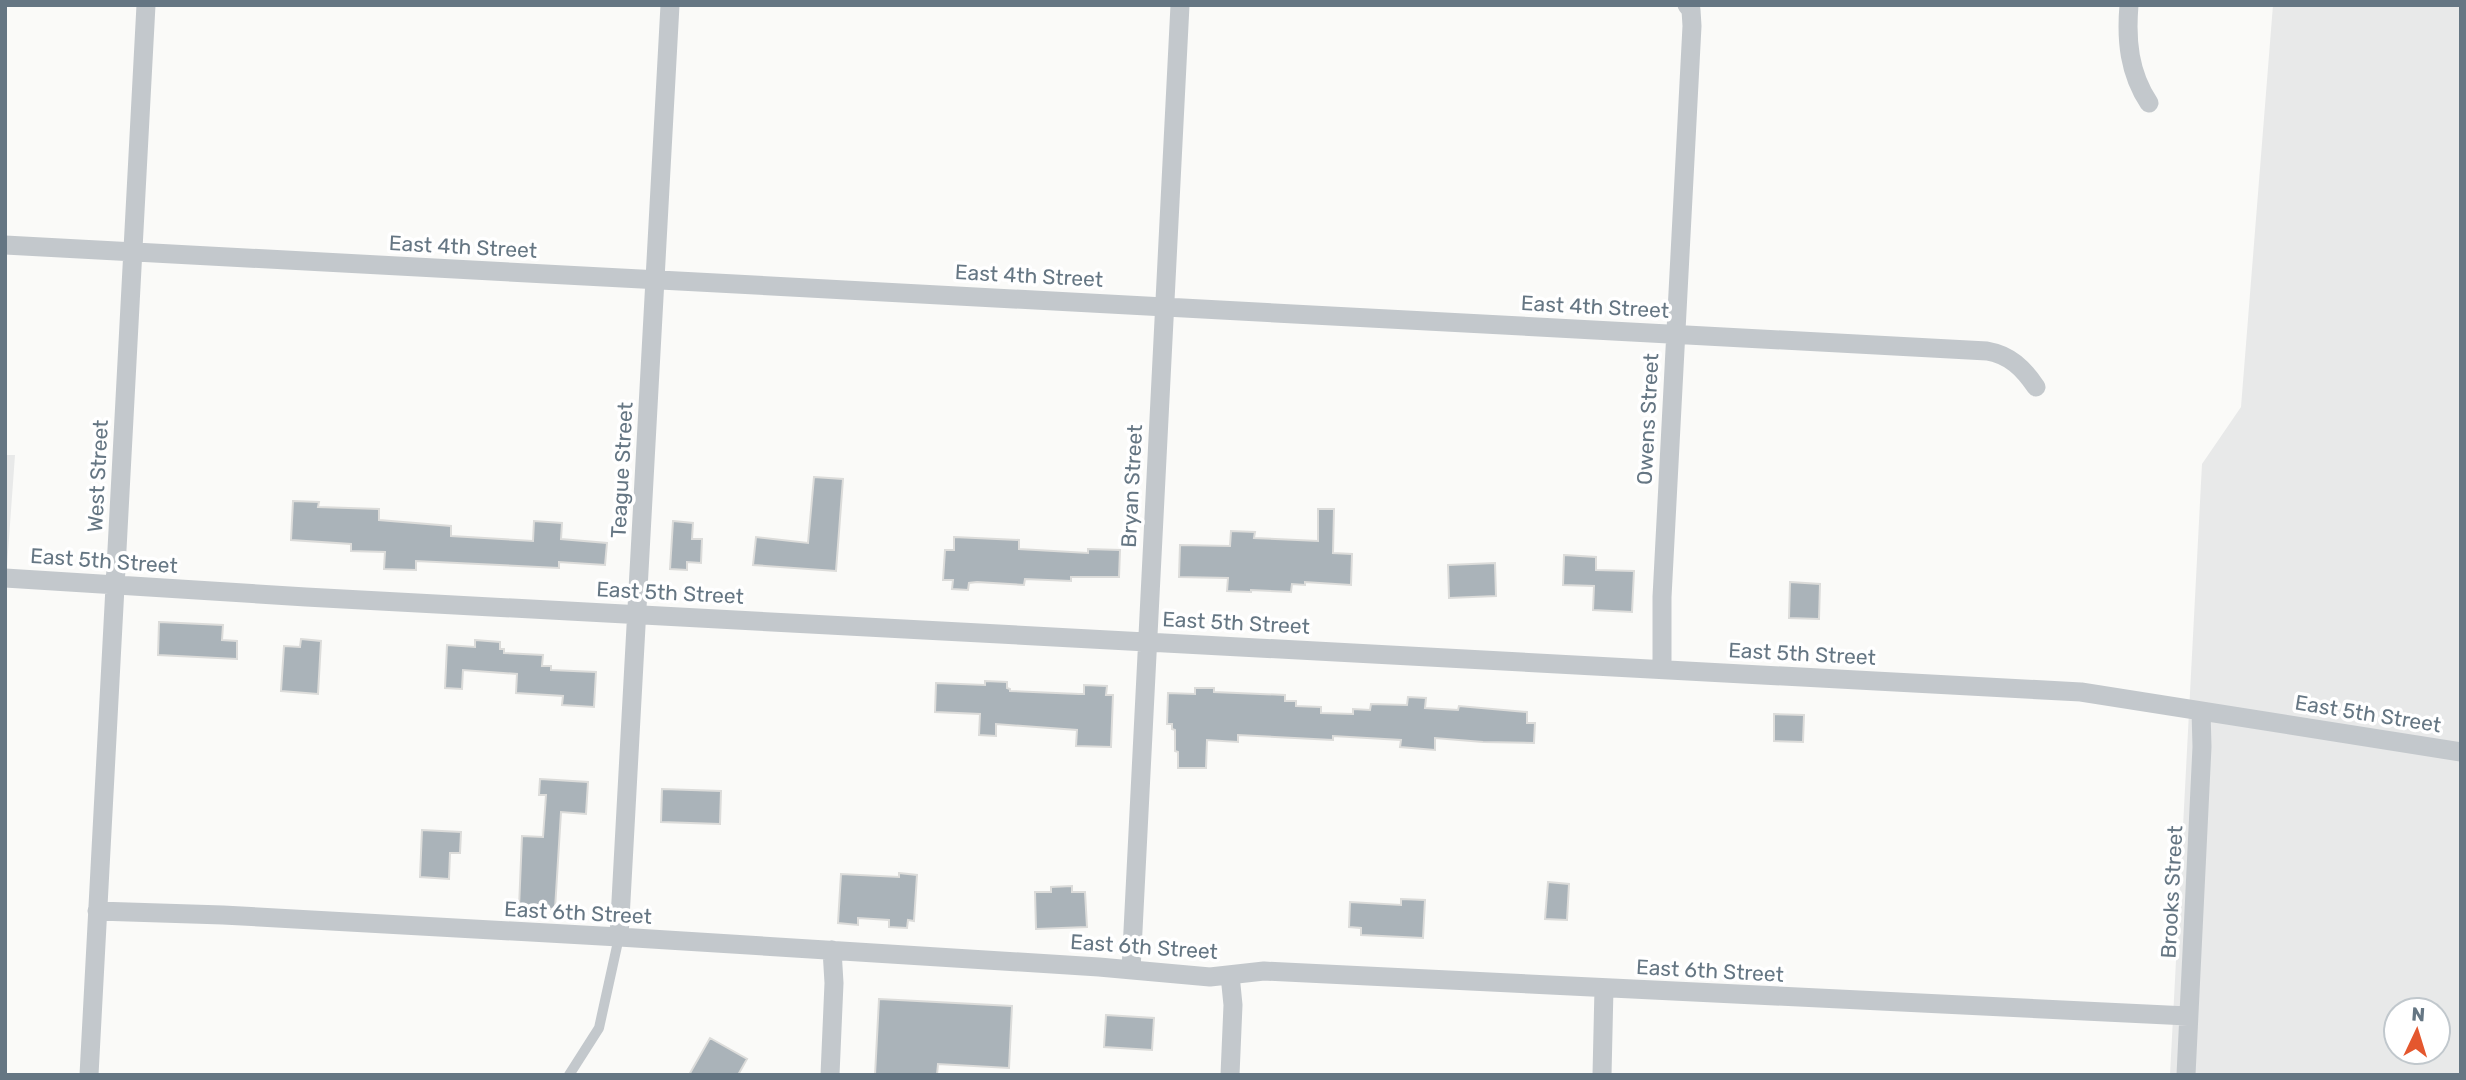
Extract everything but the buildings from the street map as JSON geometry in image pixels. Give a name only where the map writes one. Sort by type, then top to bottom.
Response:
[{"type":"street","name":"West Street","points":[[89,1075],[146,5]]},
{"type":"street","name":"Teague Street","points":[[618,937],[670,5]]},
{"type":"street","name":"Bryan Street","points":[[1131,970],[1180,5]]},
{"type":"street","name":"Owens Street","points":[[1662,669],[1662,597],[1692,26],[1692,10],[1688,5]]},
{"type":"street","points":[[2129,5],[2127,29],[2133,71],[2139,88],[2149,103]]},
{"type":"street","name":"East 4th Street","points":[[5,245],[1987,351],[1998,353],[2021,366],[2036,387]]},
{"type":"street","name":"East 5th Street","points":[[5,578],[306,597],[2081,692],[2461,752]]},
{"type":"street","name":"Brooks Street","points":[[2186,1075],[2202,747],[2201,711]]},
{"type":"street","name":"East 6th Street","points":[[97,911],[223,915],[618,937],[1210,977],[1265,971],[2188,1016]]},
{"type":"street","points":[[830,1075],[834,983],[832,950]]},
{"type":"street","points":[[1230,975],[1233,1005],[1230,1075]]},
{"type":"street","points":[[1602,1075],[1604,988]]},
{"type":"lane","points":[[569,1075],[599,1028],[618,937]]},
{"type":"shaded area","points":[[2273,5],[2461,5],[2461,1075],[2170,1075],[2202,464],[2241,407]]},
{"type":"shaded area","points":[[5,455],[15,455],[7,566],[5,566]]}]
